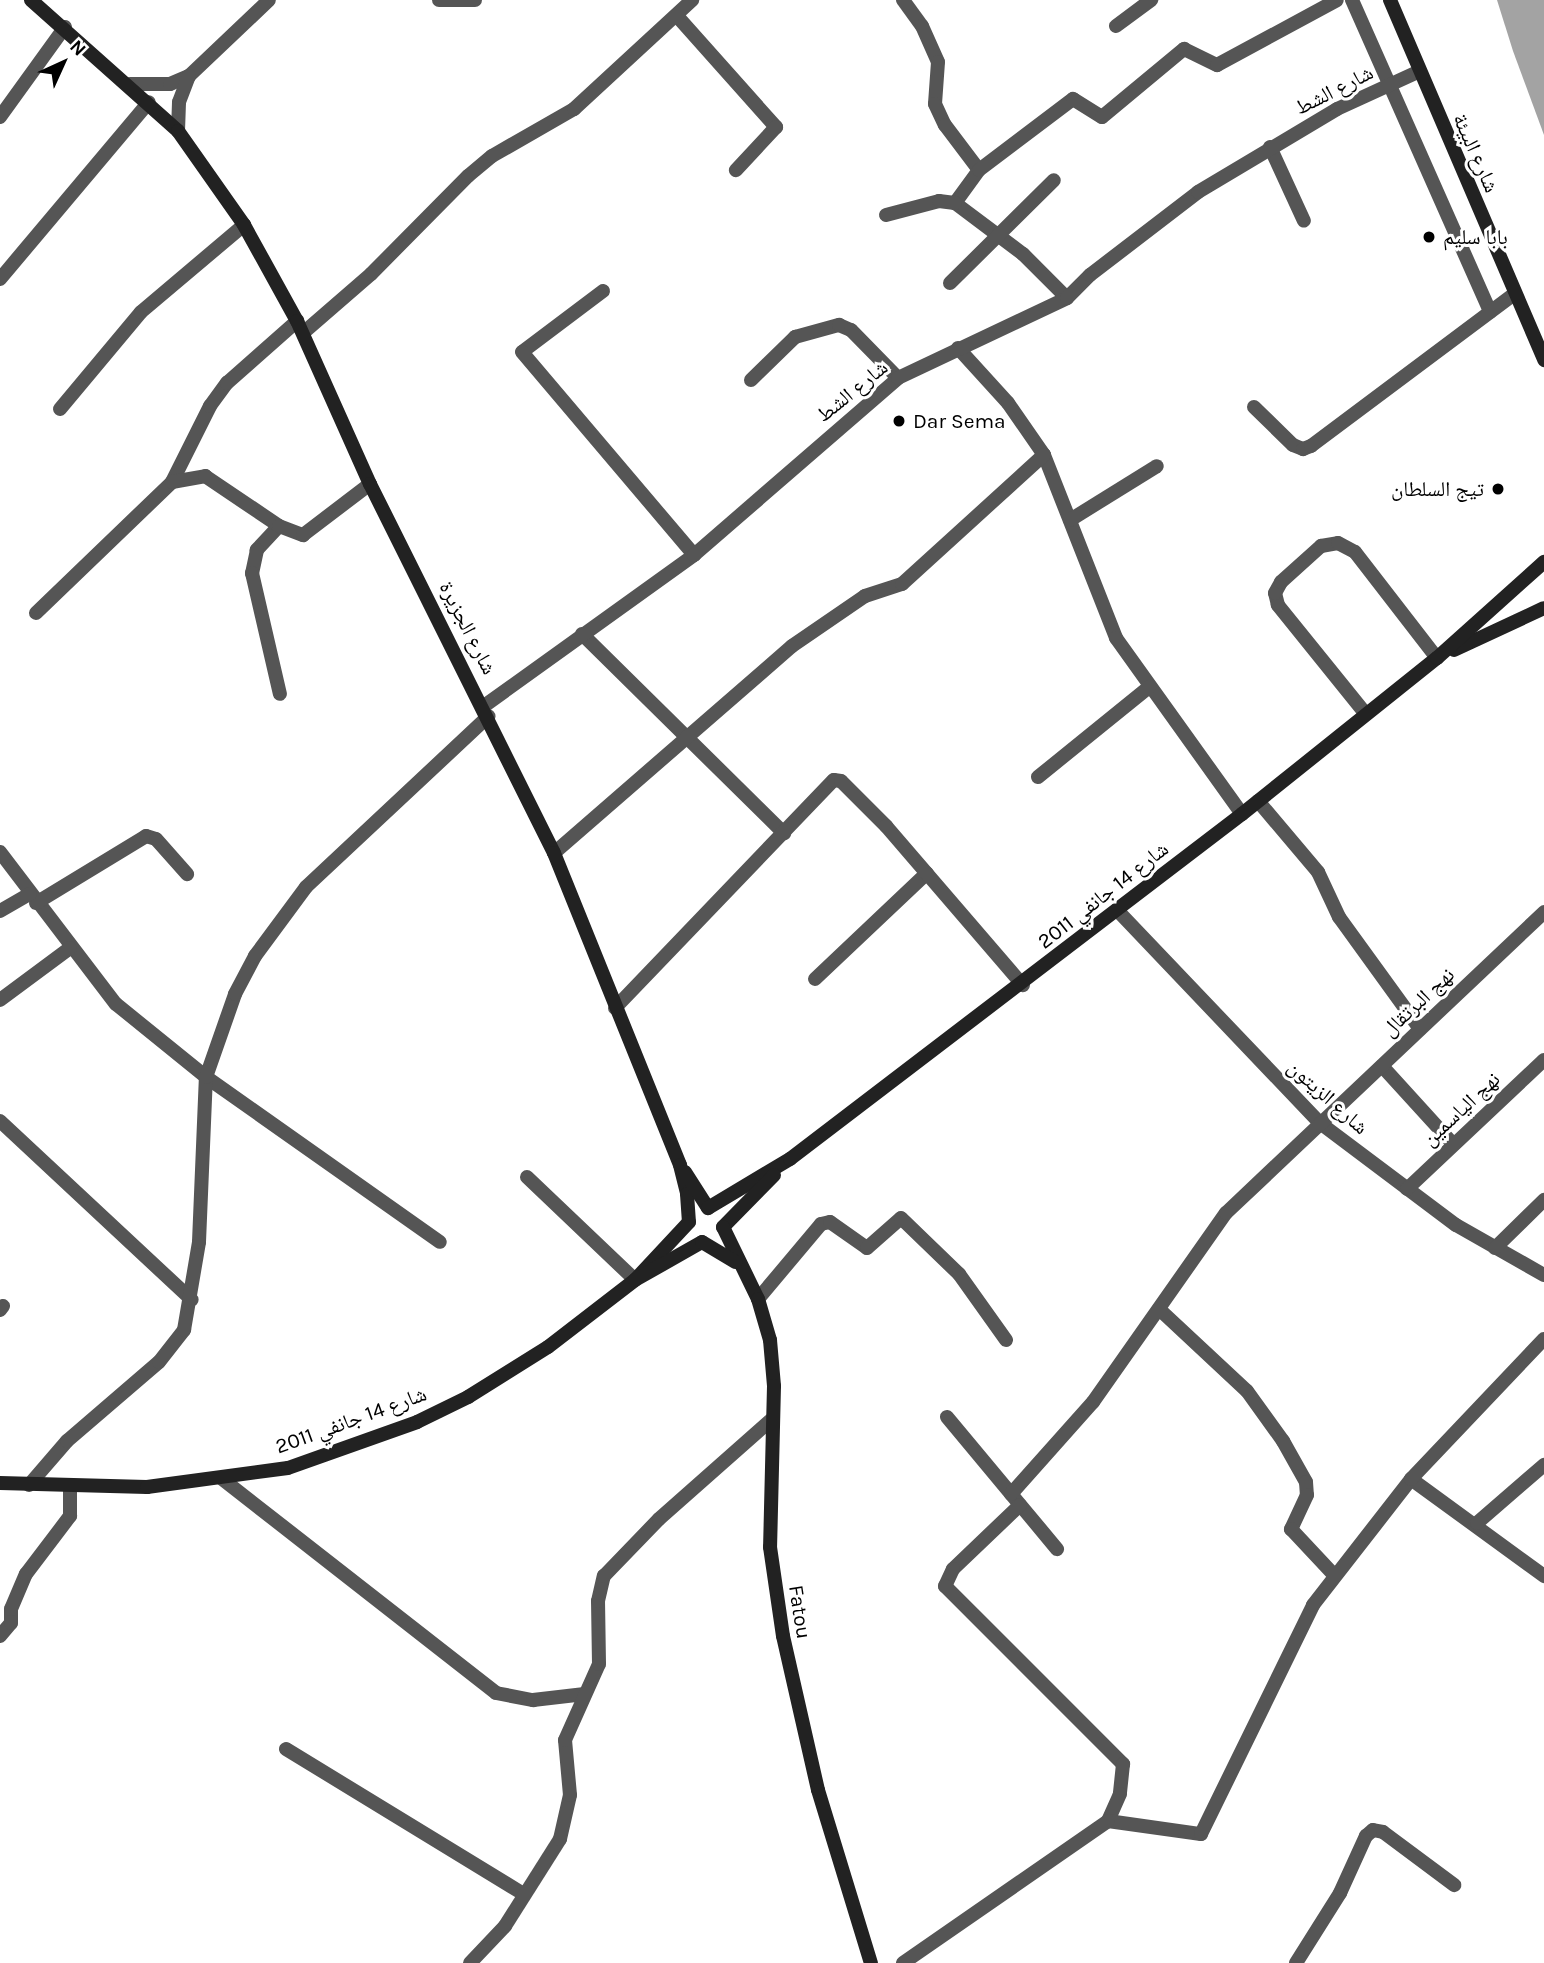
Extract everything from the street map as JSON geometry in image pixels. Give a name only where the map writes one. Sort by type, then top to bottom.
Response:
[{"type":"main road","name":"شارع الجزيرة","points":[[31,0],[130,84],[177,131],[244,225],[300,327],[370,484],[486,711],[554,853],[680,1165],[708,1208]]},
{"type":"main road","name":"شارع البيئة","points":[[1390,0],[1418,72],[1544,360]]},
{"type":"main road","name":"شارع 14 جانفي 2011","points":[[708,1208],[790,1159],[1023,985],[1437,658],[1544,562]]},
{"type":"main road","name":"شارع 14 جانفي 2011","points":[[1437,658],[1544,608]]},
{"type":"main road","name":"شارع 14 جانفي 2011","points":[[723,1227],[790,1159]]},
{"type":"main road","name":"شارع الجزيرة","points":[[680,1165],[689,1223]]},
{"type":"main road","points":[[708,1208],[718,1212],[723,1227],[713,1240],[702,1242],[693,1237],[689,1223],[698,1210],[708,1208]]},
{"type":"main road","name":"شارع 14 جانفي 2011","points":[[635,1280],[689,1223]]},
{"type":"main road","name":"Fatou","points":[[723,1227],[738,1265],[758,1299],[773,1362],[769,1547],[792,1690],[818,1790],[872,1963]]},
{"type":"main road","name":"شارع 14 جانفي 2011","points":[[0,1483],[70,1488],[147,1487],[288,1468],[427,1417],[538,1354],[635,1280],[702,1242]]},
{"type":"main road","name":"Fatou","points":[[702,1242],[738,1265]]},
{"type":"street","points":[[130,84],[170,84],[189,76],[269,0]]},
{"type":"street","points":[[439,0],[475,0]]},
{"type":"street","points":[[36,613],[172,482],[210,406],[227,383],[371,274],[476,169],[574,109],[692,0]]},
{"type":"street","points":[[903,0],[922,26],[937,62],[935,104],[945,125],[979,170]]},
{"type":"street","points":[[1116,26],[1151,0]]},
{"type":"street","points":[[955,203],[979,170],[1073,99],[1102,117],[1178,52],[1188,50],[1217,65],[1337,0]]},
{"type":"street","points":[[1352,0],[1490,312]]},
{"type":"street","points":[[677,16],[776,127],[736,170]]},
{"type":"street","points":[[0,117],[65,27]]},
{"type":"street","name":"شارع الشط","points":[[29,1485],[67,1441],[176,1344],[184,1331],[192,1300],[206,1077],[235,994],[296,898],[486,711],[582,634],[694,555],[898,378],[1067,298],[1198,192],[1270,147],[1418,72]]},
{"type":"street","points":[[177,131],[179,102],[189,76]]},
{"type":"street","points":[[0,279],[149,102]]},
{"type":"street","points":[[1270,147],[1304,221]]},
{"type":"street","points":[[950,283],[1054,180]]},
{"type":"street","points":[[886,215],[939,201],[955,203],[1000,236],[1067,298]]},
{"type":"street","points":[[60,409],[141,312],[244,225]]},
{"type":"street","points":[[603,291],[522,352],[694,555]]},
{"type":"street","points":[[1254,407],[1293,444],[1303,449],[1311,446],[1514,294]]},
{"type":"street","points":[[751,380],[795,337],[839,325],[851,330],[898,378]]},
{"type":"street","points":[[958,348],[1008,402],[1044,455],[1109,625],[1149,687],[1242,814]]},
{"type":"street","points":[[554,853],[792,646],[865,596],[902,584],[1044,455]]},
{"type":"street","points":[[1070,520],[1157,466]]},
{"type":"street","points":[[172,482],[205,476],[279,526],[303,535],[370,484]]},
{"type":"street","points":[[279,526],[257,550],[251,573],[280,694]]},
{"type":"street","points":[[1365,713],[1278,605],[1275,593],[1281,582],[1321,546],[1338,543],[1355,551],[1437,658]]},
{"type":"street","points":[[582,634],[784,833]]},
{"type":"street","points":[[1038,776],[1149,687]]},
{"type":"street","points":[[615,1008],[829,784],[841,781],[927,873],[1023,985]]},
{"type":"street","points":[[1258,801],[1318,873],[1339,917],[1420,1029]]},
{"type":"street","points":[[0,911],[33,899],[146,836],[156,839],[187,874]]},
{"type":"street","points":[[0,852],[70,948],[116,1004],[206,1077],[440,1242]]},
{"type":"street","points":[[815,979],[927,873]]},
{"type":"street","name":"شارع الزيتون","points":[[1117,910],[1320,1123],[1407,1189],[1495,1248],[1544,1275]]},
{"type":"street","name":"نهج البرتقال","points":[[1108,1821],[1120,1794],[1123,1764],[945,1586],[953,1569],[1016,1500],[1093,1402],[1226,1213],[1544,912]]},
{"type":"street","points":[[0,1000],[70,948]]},
{"type":"street","name":"نهج الياسمين","points":[[1407,1189],[1544,1060]]},
{"type":"street","points":[[1382,1066],[1452,1144]]},
{"type":"street","points":[[0,1121],[192,1300]]},
{"type":"street","points":[[527,1177],[635,1280]]},
{"type":"street","points":[[1495,1248],[1544,1200]]},
{"type":"street","points":[[758,1299],[821,1224],[830,1222],[867,1248],[901,1218],[959,1274],[1006,1340]]},
{"type":"street","points":[[1159,1308],[1247,1391],[1283,1441],[1306,1482],[1307,1495],[1291,1529],[1335,1575]]},
{"type":"street","points":[[903,1963],[1108,1821],[1201,1834],[1298,1634],[1335,1575],[1411,1479],[1544,1339]]},
{"type":"street","points":[[947,1417],[1057,1549]]},
{"type":"street","points":[[470,1963],[505,1926],[560,1839],[570,1795],[565,1740],[600,1657],[598,1601],[604,1576],[659,1519],[772,1419]]},
{"type":"street","points":[[1477,1523],[1544,1465]]},
{"type":"street","points":[[221,1478],[496,1693],[533,1700],[585,1695]]},
{"type":"street","points":[[1411,1479],[1477,1523],[1544,1576]]},
{"type":"street","points":[[0,1636],[10,1623],[11,1609],[26,1574],[70,1516],[70,1488]]},
{"type":"street","points":[[286,1749],[524,1894]]},
{"type":"street","points":[[1297,1963],[1340,1893],[1366,1836],[1373,1830],[1383,1832],[1454,1885]]},
{"type":"shaded area","points":[[1497,0],[1544,0],[1544,135],[1513,51]]},
{"type":"place","name":"بابا سليم","points":[[1429,237]]},
{"type":"place","name":"Dar Sema","points":[[899,421]]},
{"type":"place","name":"تيج السلطان","points":[[1498,489]]}]
